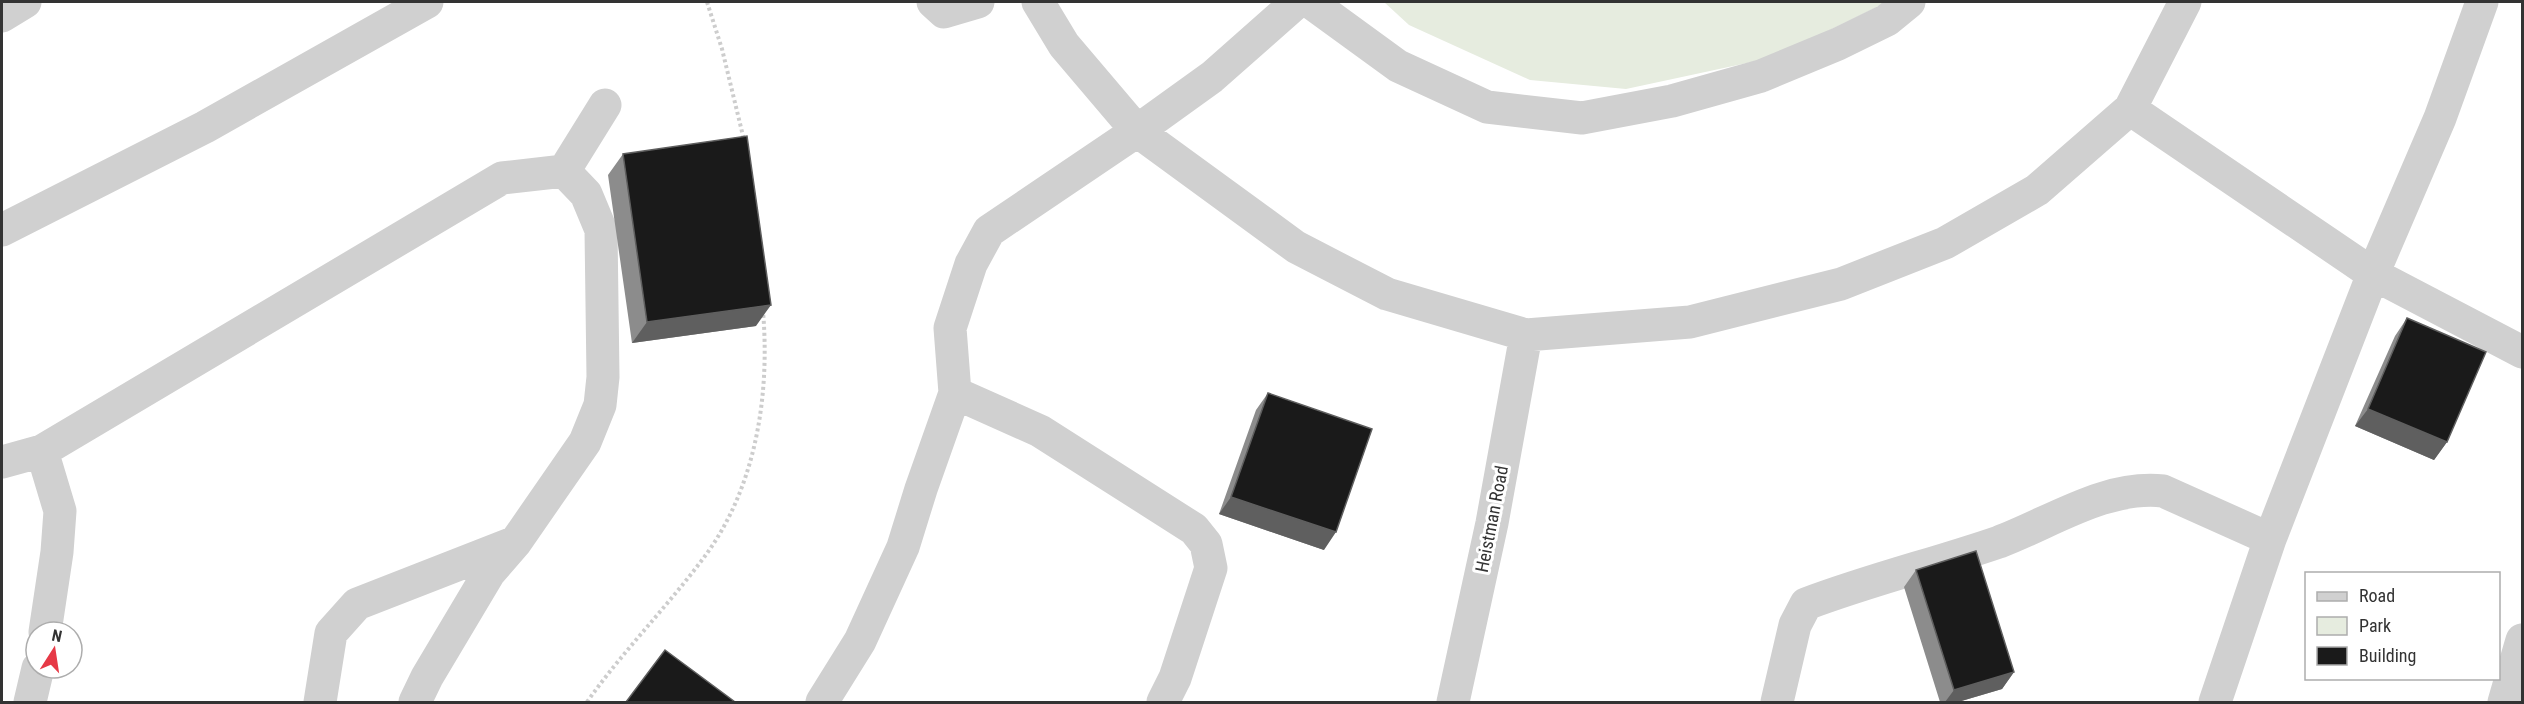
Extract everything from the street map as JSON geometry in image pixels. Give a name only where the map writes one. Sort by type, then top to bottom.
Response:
[{"type":"street","points":[[2,16],[25,2]]},
{"type":"street","points":[[2,230],[205,127],[427,2]]},
{"type":"street","points":[[933,2],[944,12],[978,2]]},
{"type":"street","points":[[1038,2],[1064,45],[1137,131],[1296,247],[1388,294],[1526,334],[1690,322],[1841,284],[1945,243],[2037,190],[2130,109],[2185,2]]},
{"type":"street","points":[[822,702],[860,641],[903,547],[921,489],[956,393],[950,328],[970,264],[989,231],[1137,131],[1212,77],[1297,2]]},
{"type":"street","points":[[1310,2],[1398,66],[1487,107],[1582,118],[1672,101],[1761,76],[1838,44],[1887,20],[1909,2]]},
{"type":"street","points":[[2215,702],[2270,539],[2373,274],[2440,118],[2481,2]]},
{"type":"street","points":[[564,171],[604,105]]},
{"type":"street","points":[[2130,109],[2373,274],[2523,352]]},
{"type":"street","points":[[2,462],[42,451],[502,178],[564,171]]},
{"type":"street","points":[[415,702],[427,677],[489,573],[515,543],[585,442],[600,405],[603,376],[601,230],[586,194],[564,171]]},
{"type":"street","name":"Heistman Road","points":[[1453,702],[1492,523],[1526,334]]},
{"type":"street","points":[[956,393],[1040,430],[1194,529],[1206,544],[1211,568],[1175,678],[1163,702]]},
{"type":"street","points":[[42,451],[60,511],[57,552],[47,620]]},
{"type":"street","points":[[1777,702],[1795,625],[1806,604],[1999,541],[2114,494],[2145,489],[2163,491],[2270,539]]},
{"type":"street","points":[[320,702],[331,633],[357,604],[515,543]]},
{"type":"street","points":[[2504,702],[2523,640]]},
{"type":"street","points":[[30,702],[35,680]]},
{"type":"path","points":[[707,2],[722,49],[745,141]]},
{"type":"path","points":[[587,702],[607,674],[706,555],[732,512],[753,452],[763,405],[765,335],[762,299]]},
{"type":"green space","points":[[1384,2],[1887,2],[1775,57],[1626,89],[1530,80],[1409,25]]},
{"type":"building","points":[[747,136],[771,305],[647,322],[623,154]]},
{"type":"building","points":[[2407,318],[2486,352],[2447,442],[2368,409]]},
{"type":"building","points":[[1268,393],[1372,429],[1336,532],[1231,497]]},
{"type":"building","points":[[1976,551],[2014,672],[1954,690],[1916,570]]},
{"type":"building","points":[[665,650],[735,702],[626,702]]}]
